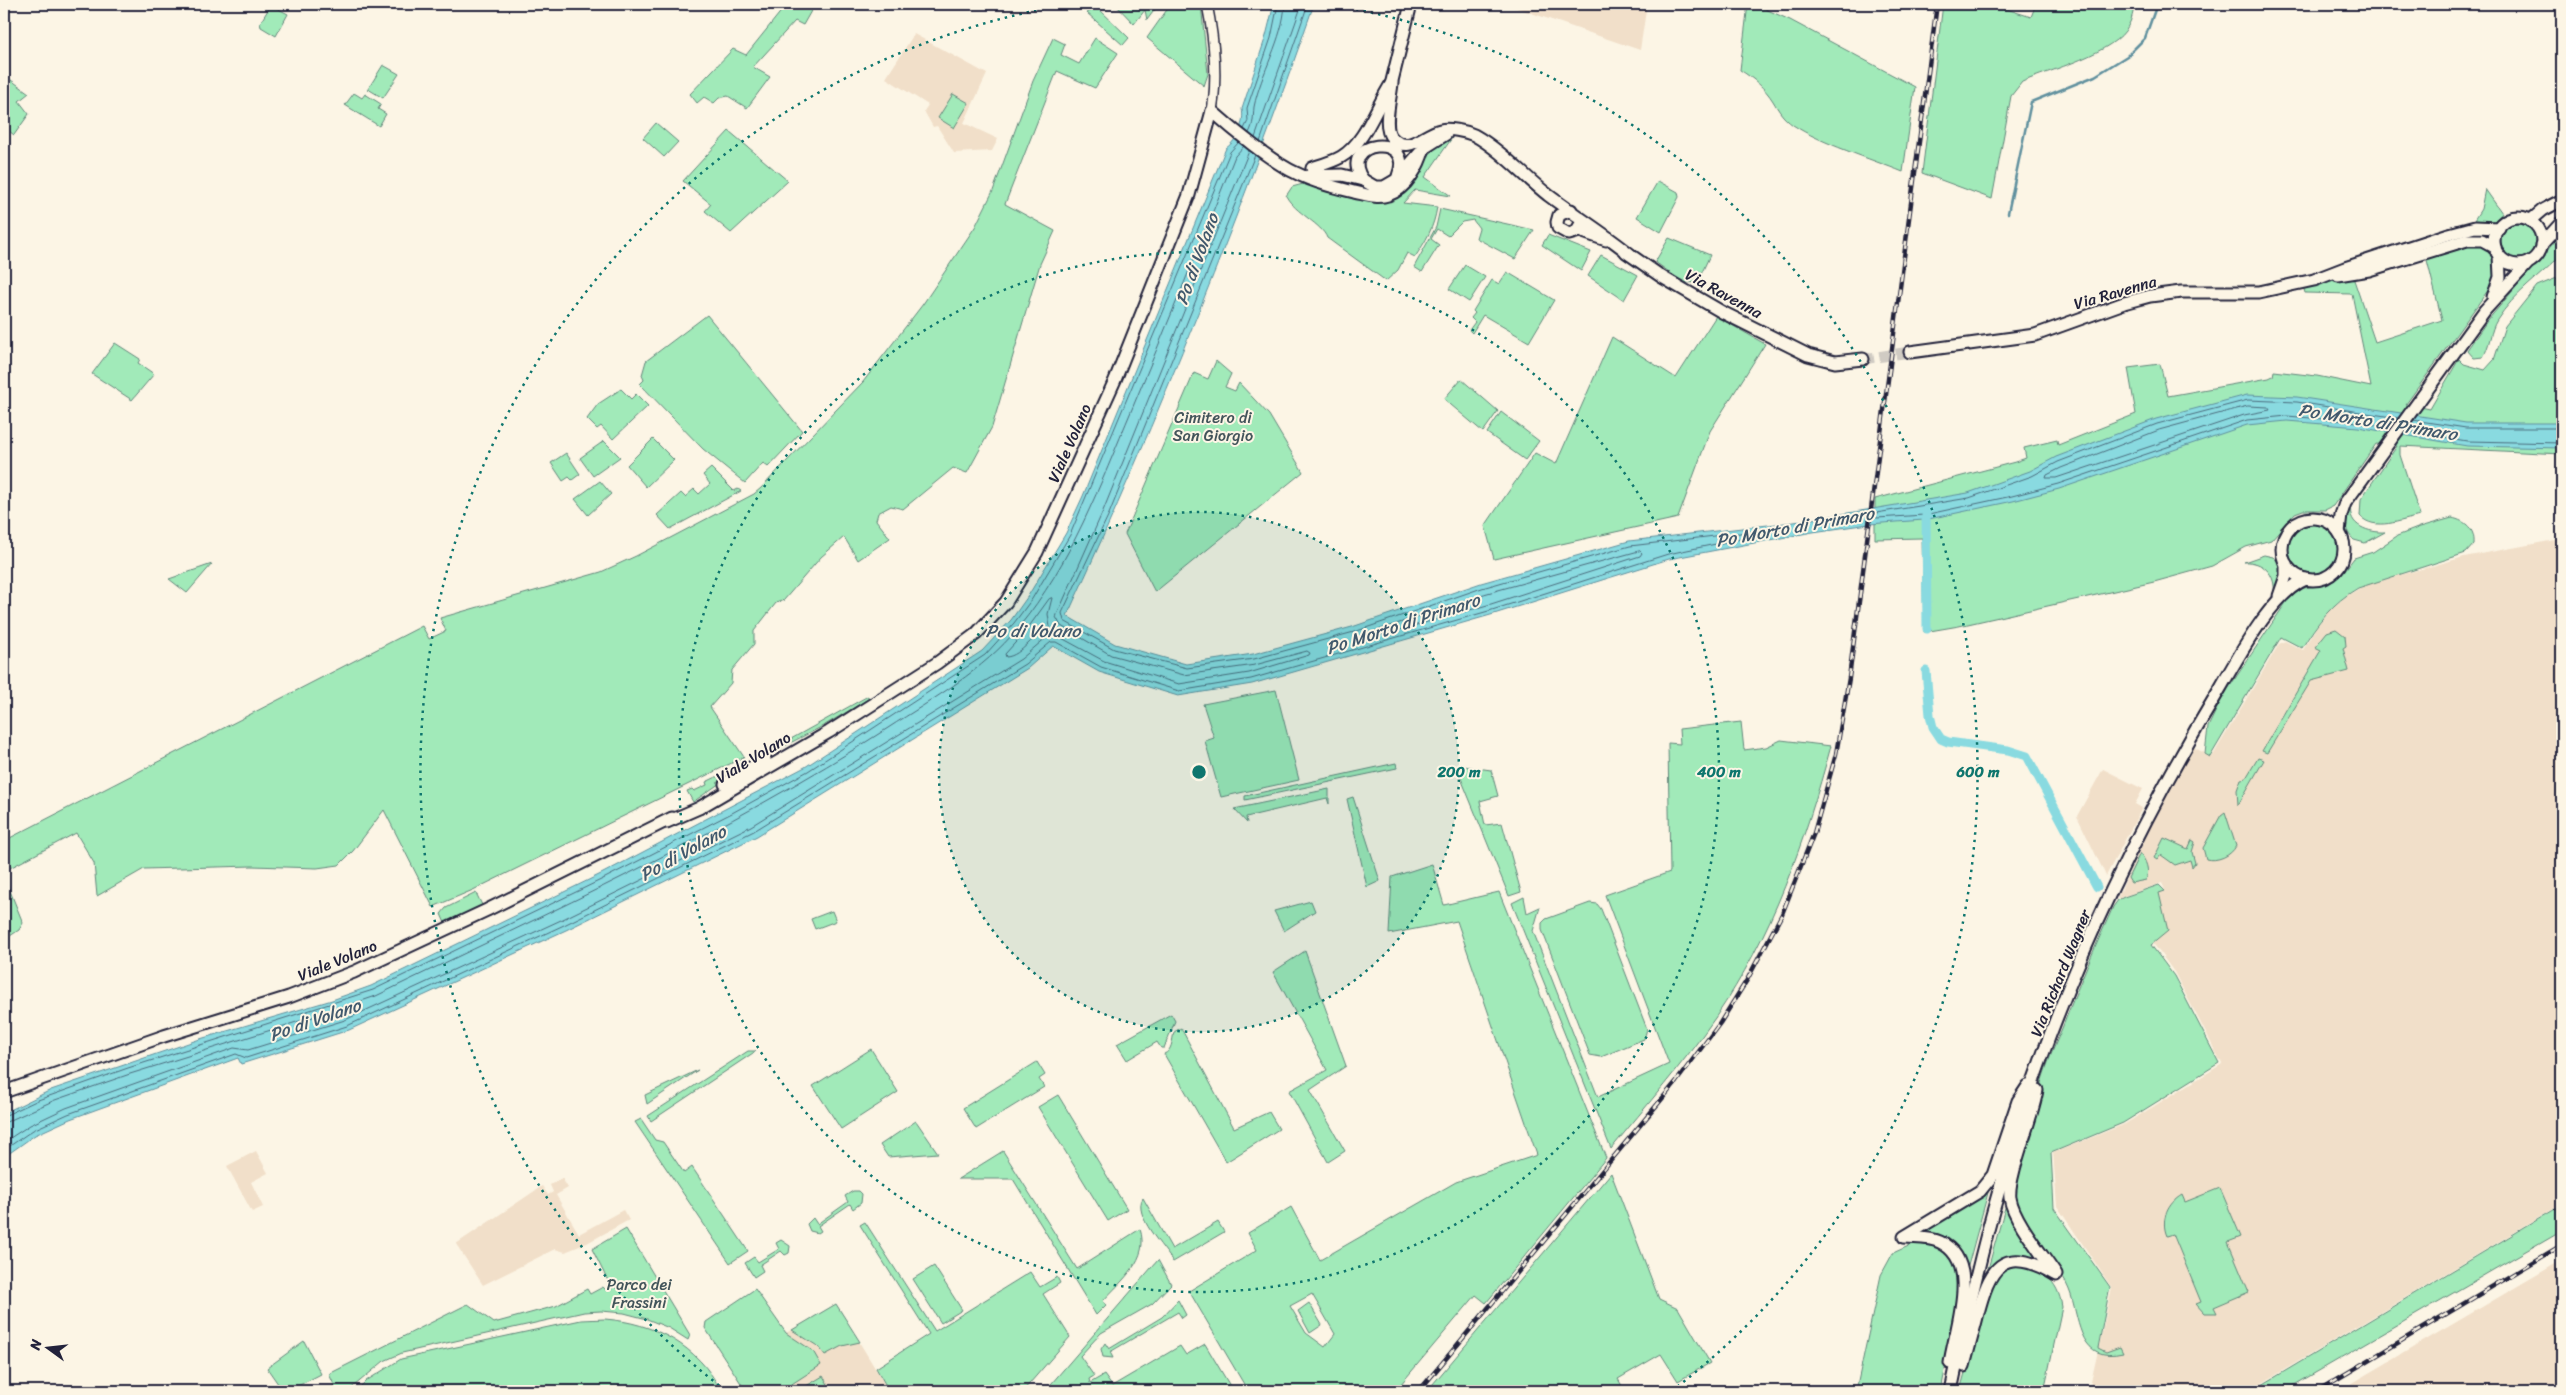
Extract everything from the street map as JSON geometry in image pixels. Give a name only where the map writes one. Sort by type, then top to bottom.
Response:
[{"type":"main road","points":[[1398,176],[1400,163],[1381,133],[1384,110],[1411,4]]},
{"type":"main road","points":[[1308,172],[1338,159],[1353,147],[1392,83]]},
{"type":"main road","name":"Via Ravenna","points":[[1392,83],[1386,125],[1387,132],[1396,142],[1412,145],[1440,130],[1458,131],[1474,135],[1567,211],[1579,225],[1604,232],[1631,255],[1662,277],[1722,312],[1808,355],[1835,362],[1863,359]]},
{"type":"main road","points":[[1308,172],[1338,170],[1359,159],[1366,149],[1373,125],[1384,110]]},
{"type":"main road","points":[[1212,111],[1287,168],[1363,180],[1375,187],[1384,187],[1392,183],[1424,148],[1444,135],[1458,131]]},
{"type":"main road","name":"Viale Volano","points":[[4,1092],[68,1068],[289,997],[354,972],[698,808],[854,716],[966,642],[996,614],[1020,581],[1054,517],[1133,338],[1191,190],[1212,111]]},
{"type":"main road","points":[[1366,149],[1378,144],[1408,151],[1424,148]]},
{"type":"main road","points":[[1308,172],[1334,187],[1383,196],[1403,186],[1420,162],[1424,148]]},
{"type":"main road","points":[[1359,159],[1358,168],[1363,180]]},
{"type":"main road","points":[[2542,245],[2538,229],[2530,221],[2543,210],[2562,200]]},
{"type":"main road","name":"Via Ravenna","points":[[1567,211],[1557,222],[1560,231],[1569,234],[1579,225]]},
{"type":"main road","name":"Via Ravenna","points":[[1910,352],[2035,335],[2115,306],[2150,296],[2181,292],[2259,292],[2331,274],[2343,276],[2449,234],[2475,227],[2499,228],[2515,218],[2530,221]]},
{"type":"main road","points":[[2530,262],[2538,255],[2542,245],[2562,222]]},
{"type":"main road","points":[[2497,251],[2495,237],[2499,228]]},
{"type":"main road","name":"Via Ravenna","points":[[2362,267],[2467,240],[2482,240],[2514,265],[2530,262]]},
{"type":"main road","name":"Via Richard Wagner","points":[[2486,310],[2498,286],[2501,268],[2497,251]]},
{"type":"main road","name":"Via Richard Wagner","points":[[2278,599],[2294,584],[2306,579],[2323,578],[2339,566],[2344,550],[2339,532],[2340,519],[2345,503],[2486,310],[2530,262]]},
{"type":"main road","name":"Via Richard Wagner","points":[[1951,1391],[1967,1314],[1998,1192],[2040,1066],[2082,958],[2157,799],[2215,696],[2278,599],[2286,576],[2286,564],[2282,549],[2288,531],[2304,519],[2320,518],[2345,503]]},
{"type":"main road","points":[[2320,518],[2332,524],[2339,532]]},
{"type":"main road","points":[[2286,564],[2292,572],[2306,579]]},
{"type":"main road","points":[[1951,1391],[1948,1375],[1962,1298],[1963,1272],[1956,1256],[1941,1242],[1904,1237],[1980,1191],[1987,1184],[1993,1174],[2018,1101],[2040,1066]]},
{"type":"main road","points":[[1951,1391],[1962,1370],[1984,1290],[1991,1274],[2002,1264],[2019,1261],[2031,1262],[2056,1275],[2022,1224],[2010,1198],[2011,1183],[2034,1110],[2040,1066]]},
{"type":"street","points":[[1207,4],[1214,56],[1215,94],[1212,111]]},
{"type":"shaded area","points":[[1505,4],[1647,4],[1640,50]]},
{"type":"shaded area","points":[[914,34],[987,74],[964,123],[998,139],[992,151],[954,153],[937,126],[933,127],[924,111],[928,105],[886,78]]},
{"type":"shaded area","points":[[2560,539],[2562,1204],[2249,1391],[2089,1391],[2112,1288],[2057,1206],[2053,1153],[2125,1124],[2222,1064],[2174,972],[2152,942],[2158,892],[2165,890],[2162,883],[2117,899],[2154,819],[2193,747],[2212,757],[2279,644],[2285,641],[2303,650],[2317,626],[2330,610],[2345,597],[2365,585],[2464,557]]},
{"type":"shaded area","points":[[2103,769],[2143,789],[2135,804],[2142,808],[2106,876],[2077,816]]},
{"type":"shaded area","points":[[256,1151],[268,1173],[251,1182],[263,1207],[252,1212],[227,1166]]},
{"type":"shaded area","points":[[562,1178],[568,1188],[556,1195],[579,1234],[623,1210],[629,1220],[587,1243],[565,1252],[555,1249],[483,1285],[456,1244],[542,1186],[548,1195],[553,1192],[550,1185]]},
{"type":"shaded area","points":[[2562,1260],[2562,1391],[2339,1391]]},
{"type":"shaded area","points":[[836,1304],[889,1391],[746,1391],[786,1333]]},
{"type":"green space","points":[[787,4],[815,4],[803,25],[795,21],[753,67],[770,77],[747,108],[728,96],[719,98],[714,103],[704,97],[697,103],[690,94],[733,49],[746,55]]},
{"type":"green space","points":[[1115,4],[1159,4],[1147,20],[1145,10],[1134,24]]},
{"type":"green space","points":[[1171,4],[1201,4],[1208,74],[1204,86],[1147,38]]},
{"type":"green space","points":[[1748,4],[1754,4],[1790,20],[1915,87],[1903,172],[1804,132],[1786,120],[1770,96],[1754,80],[1740,70]]},
{"type":"green space","points":[[1943,4],[1991,4],[2031,17],[2036,4],[2135,4],[2128,26],[2110,44],[2080,60],[2022,82],[2011,96],[1992,199],[1922,173]]},
{"type":"green space","points":[[271,5],[288,14],[276,36],[261,27],[260,23]]},
{"type":"green space","points":[[1097,7],[1129,38],[1123,45],[1087,13]]},
{"type":"green space","points":[[1053,38],[1065,44],[1061,55],[1079,64],[1095,38],[1118,53],[1095,88],[1057,71],[1005,204],[1055,231],[1040,264],[992,427],[967,473],[953,468],[903,509],[891,506],[878,513],[876,520],[890,538],[858,560],[844,537],[821,557],[784,600],[776,603],[754,631],[754,644],[732,670],[731,683],[710,707],[744,757],[473,890],[433,907],[384,810],[353,851],[339,865],[317,868],[252,866],[144,869],[97,896],[94,863],[76,833],[6,870],[6,881],[23,923],[19,930],[4,940],[4,841],[422,626],[429,639],[446,631],[440,618],[601,572],[636,556],[754,494],[761,488],[863,382],[923,304],[975,227],[993,191],[1033,81]]},
{"type":"green space","points":[[383,65],[399,74],[383,98],[368,89]]},
{"type":"green space","points":[[4,75],[29,93],[19,101],[29,114],[14,135],[4,127]]},
{"type":"green space","points":[[354,93],[362,98],[365,94],[381,104],[378,109],[386,114],[379,126],[345,105]]},
{"type":"green space","points":[[953,94],[969,103],[954,128],[938,118]]},
{"type":"green space","points":[[656,123],[678,142],[664,157],[643,138]]},
{"type":"green space","points":[[729,131],[788,181],[731,233],[705,211],[711,204],[683,181]]},
{"type":"green space","points":[[1452,138],[1425,177],[1451,196],[1415,190],[1403,203],[1437,207],[1436,214],[1429,234],[1415,257],[1407,253],[1398,270],[1386,281],[1327,238],[1320,228],[1296,208],[1286,196],[1292,187],[1303,184],[1375,198],[1426,158],[1439,145]]},
{"type":"green space","points":[[1658,181],[1678,192],[1679,197],[1661,232],[1637,217]]},
{"type":"green space","points":[[2485,189],[2502,213],[2497,223],[2471,225],[2481,209]]},
{"type":"green space","points":[[1440,209],[1534,230],[1515,259],[1476,238],[1479,228],[1473,220],[1462,222],[1448,236],[1437,229],[1431,239],[1439,245],[1422,272],[1414,267],[1436,227]]},
{"type":"green space","points":[[2518,224],[2530,229],[2535,241],[2530,253],[2518,258],[2506,253],[2501,241],[2506,229]]},
{"type":"green space","points":[[2562,233],[2562,254],[2511,301],[2495,324],[2483,357],[2474,358],[2467,350],[2487,321]]},
{"type":"green space","points":[[1548,235],[1591,252],[1581,271],[1542,245]]},
{"type":"green space","points":[[1669,238],[1710,255],[1697,283],[1683,282],[1655,262]]},
{"type":"green space","points":[[2475,243],[2488,250],[2494,258],[2494,282],[2406,404],[2430,409],[2459,359],[2464,364],[2485,370],[2494,360],[2505,326],[2537,286],[2562,276],[2562,454],[2400,446],[2400,455],[2420,516],[2381,524],[2366,521],[2360,516],[2361,499],[2397,446],[2376,444],[2333,506],[2325,510],[2303,510],[2295,513],[2271,540],[2246,547],[2212,566],[2154,582],[1959,626],[1924,632],[1922,538],[1875,539],[1875,499],[2015,462],[2026,458],[2024,448],[2057,440],[2058,445],[2136,414],[2128,368],[2160,364],[2168,396],[2269,378],[2273,376],[2274,371],[2317,376],[2371,387],[2352,294],[2305,293],[2303,286],[2332,276],[2335,281],[2353,277],[2375,342],[2442,320],[2426,256]]},
{"type":"green space","points":[[1601,255],[1638,275],[1624,300],[1588,276]]},
{"type":"green space","points":[[1465,265],[1485,277],[1469,302],[1449,289]]},
{"type":"green space","points":[[1507,272],[1554,300],[1529,342],[1483,315],[1472,333],[1469,330],[1475,322],[1471,318],[1475,313],[1473,311],[1492,280],[1499,284]]},
{"type":"green space","points":[[707,315],[802,431],[768,467],[763,463],[745,483],[703,449],[640,384],[644,380],[642,375],[646,361]]},
{"type":"green space","points":[[1716,316],[1765,344],[1710,431],[1678,518],[1494,559],[1485,526],[1535,453],[1556,464],[1612,337],[1676,378]]},
{"type":"green space","points":[[115,343],[140,359],[138,363],[154,374],[132,400],[92,374]]},
{"type":"green space","name":"Cimitero di San Giorgio","points":[[1216,361],[1231,374],[1225,387],[1235,391],[1239,383],[1269,415],[1303,472],[1155,592],[1125,534],[1194,373],[1208,379]]},
{"type":"green space","points":[[1461,379],[1498,411],[1483,432],[1444,399]]},
{"type":"green space","points":[[621,389],[631,399],[636,394],[648,406],[613,439],[601,426],[597,429],[587,419],[598,404]]},
{"type":"green space","points":[[1501,412],[1539,441],[1525,460],[1487,433]]},
{"type":"green space","points":[[653,439],[674,460],[646,487],[627,465]]},
{"type":"green space","points":[[604,441],[620,457],[593,476],[580,458]]},
{"type":"green space","points":[[566,453],[580,474],[572,480],[569,477],[563,481],[551,463]]},
{"type":"green space","points":[[711,468],[734,491],[738,489],[741,491],[670,529],[657,515],[681,493],[685,497],[694,489],[699,494],[710,484],[703,475]]},
{"type":"green space","points":[[600,481],[611,494],[588,515],[575,499]]},
{"type":"green space","points":[[2351,506],[2353,519],[2361,527],[2385,532],[2365,543],[2354,540],[2348,533],[2346,524],[2348,511]]},
{"type":"green space","points":[[2452,518],[2469,526],[2473,534],[2474,544],[2466,553],[2358,588],[2340,600],[2326,614],[2302,648],[2281,637],[2210,757],[2205,754],[2208,727],[2222,698],[2291,595],[2304,588],[2329,584],[2342,574],[2354,558],[2373,552],[2397,536]]},
{"type":"green space","points":[[2308,523],[2318,523],[2327,527],[2335,535],[2339,549],[2335,563],[2327,571],[2318,575],[2308,575],[2299,571],[2291,563],[2287,554],[2287,544],[2291,535],[2299,527]]},
{"type":"green space","points":[[2264,555],[2273,557],[2281,570],[2280,579],[2274,593],[2273,580],[2267,570],[2257,564],[2244,562]]},
{"type":"green space","points":[[212,564],[187,593],[169,579]]},
{"type":"green space","points":[[2336,629],[2345,636],[2346,646],[2343,648],[2349,671],[2311,681],[2267,753],[2262,751],[2321,650],[2315,647],[2327,632]]},
{"type":"green space","points":[[1276,690],[1299,780],[1221,797],[1205,741],[1214,738],[1203,704]]},
{"type":"green space","points":[[868,696],[870,698],[825,725],[765,756],[764,754]]},
{"type":"green space","points":[[1741,722],[1744,750],[1766,747],[1781,740],[1831,746],[1821,782],[1785,887],[1754,954],[1715,1018],[1664,1085],[1611,1149],[1512,903],[1524,897],[1527,913],[1540,907],[1533,931],[1598,1097],[1669,1064],[1605,895],[1670,872],[1668,743],[1680,744],[1679,729]]},
{"type":"green space","points":[[756,758],[693,802],[687,791],[692,789],[694,791],[707,785],[706,782]]},
{"type":"green space","points":[[2258,758],[2264,760],[2238,805],[2237,790],[2241,779],[2246,778]]},
{"type":"green space","points":[[1396,763],[1397,768],[1245,800],[1245,796]]},
{"type":"green space","points":[[1458,767],[1491,770],[1498,796],[1480,801],[1485,825],[1502,823],[1521,892],[1509,896],[1458,771]]},
{"type":"green space","points":[[1329,789],[1329,804],[1327,798],[1246,817],[1247,823],[1234,809]]},
{"type":"green space","points":[[1353,797],[1380,881],[1367,887],[1347,799]]},
{"type":"green space","points":[[2225,812],[2236,846],[2231,853],[2223,857],[2215,860],[2206,859],[2203,848],[2221,815]]},
{"type":"green space","points":[[2164,838],[2188,849],[2192,840],[2195,842],[2192,852],[2195,863],[2192,867],[2190,860],[2175,865],[2161,855],[2157,860],[2154,858]]},
{"type":"green space","points":[[2140,853],[2147,866],[2146,880],[2131,883],[2128,878]]},
{"type":"green space","points":[[1432,864],[1444,905],[1499,892],[1606,1158],[1486,1303],[1476,1295],[1395,1391],[1248,1391],[1189,1291],[1257,1250],[1248,1233],[1291,1207],[1320,1260],[1456,1182],[1537,1155],[1457,921],[1389,934],[1392,877]],"holes":[[[1312,1294],[1335,1334],[1325,1347],[1306,1333],[1290,1306]]]},
{"type":"green space","points":[[2159,885],[2165,891],[2159,893],[2168,931],[2151,945],[2174,976],[2219,1063],[2123,1123],[2051,1153],[2054,1208],[2110,1287],[2098,1348],[2106,1352],[2120,1347],[2123,1353],[2109,1355],[2098,1352],[2090,1347],[2084,1339],[2066,1283],[2025,1224],[2015,1201],[2014,1192],[2019,1164],[2032,1127],[2046,1068],[2113,907],[2118,900],[2124,897]]},
{"type":"green space","points":[[476,893],[482,905],[445,923],[441,914],[446,908]]},
{"type":"green space","points":[[1311,901],[1315,911],[1284,931],[1274,911]]},
{"type":"green space","points":[[1590,903],[1597,904],[1601,909],[1647,1029],[1644,1039],[1601,1057],[1590,1055],[1542,930],[1542,923],[1546,919]]},
{"type":"green space","points":[[832,911],[836,921],[815,929],[811,919]]},
{"type":"green space","points":[[1305,951],[1346,1066],[1310,1090],[1345,1151],[1328,1162],[1289,1091],[1327,1070],[1273,972]]},
{"type":"green space","points":[[1171,1014],[1175,1021],[1164,1048],[1161,1048],[1157,1042],[1127,1060],[1117,1044]]},
{"type":"green space","points":[[1181,1028],[1234,1128],[1269,1112],[1279,1129],[1226,1162],[1164,1054],[1170,1048],[1174,1032]]},
{"type":"green space","points":[[871,1049],[898,1092],[841,1129],[813,1086]]},
{"type":"green space","points":[[748,1051],[756,1051],[651,1121],[648,1116]]},
{"type":"green space","points":[[1037,1062],[1045,1075],[1039,1079],[1044,1087],[976,1129],[963,1108]]},
{"type":"green space","points":[[698,1070],[647,1104],[645,1095]]},
{"type":"green space","points":[[1058,1095],[1127,1209],[1108,1221],[1038,1107]]},
{"type":"green space","points":[[641,1119],[655,1140],[663,1142],[684,1173],[692,1167],[748,1251],[730,1263],[635,1122]]},
{"type":"green space","points":[[916,1121],[938,1153],[888,1157],[880,1145]]},
{"type":"green space","points":[[1003,1151],[1077,1269],[1140,1229],[1142,1240],[1138,1259],[1126,1277],[1103,1301],[1106,1305],[1096,1315],[1013,1179],[958,1179]]},
{"type":"green space","points":[[1611,1173],[1659,1299],[1678,1308],[1710,1363],[1678,1381],[1661,1354],[1618,1379],[1625,1391],[1427,1391]]},
{"type":"green space","points":[[2220,1188],[2241,1237],[2228,1242],[2249,1292],[2214,1307],[2217,1313],[2204,1313],[2196,1304],[2201,1302],[2173,1234],[2167,1236],[2164,1224],[2169,1207],[2177,1198],[2182,1195],[2185,1202]]},
{"type":"green space","points":[[1989,1189],[1966,1273],[1962,1259],[1919,1234]]},
{"type":"green space","points":[[853,1191],[859,1191],[862,1194],[861,1203],[853,1209],[850,1204],[818,1226],[821,1231],[818,1233],[810,1231],[807,1224],[813,1218],[817,1224],[848,1202],[845,1196]]},
{"type":"green space","points":[[1143,1198],[1172,1249],[1218,1222],[1224,1232],[1173,1262],[1146,1222],[1141,1205]]},
{"type":"green space","points":[[2006,1204],[2043,1263],[1996,1264],[1986,1276]]},
{"type":"green space","points":[[2562,1205],[2562,1230],[2284,1391],[2252,1391]]},
{"type":"green space","points":[[865,1222],[935,1331],[1030,1272],[1040,1287],[1057,1277],[1060,1283],[1043,1294],[1070,1337],[1023,1391],[889,1391],[876,1368],[929,1334],[860,1225]]},
{"type":"green space","name":"Parco dei Frassini","points":[[626,1229],[690,1335],[688,1340],[669,1328],[647,1319],[624,1313],[584,1312],[402,1353],[384,1361],[348,1391],[337,1391],[329,1374],[468,1304],[494,1323],[556,1306],[587,1289],[590,1294],[603,1287],[607,1291],[612,1289],[592,1249]]},
{"type":"green space","points":[[781,1240],[790,1246],[789,1253],[785,1255],[781,1251],[760,1265],[763,1271],[754,1277],[745,1263],[754,1257],[758,1262],[779,1249],[776,1243]]},
{"type":"green space","points":[[1913,1244],[1933,1247],[1944,1253],[1958,1267],[1959,1297],[1941,1391],[1856,1391],[1881,1275],[1893,1253]]},
{"type":"green space","points":[[1158,1260],[1171,1284],[1152,1304],[1101,1333],[1080,1356],[1094,1376],[1089,1379],[1090,1383],[1104,1375],[1112,1386],[1180,1346],[1186,1355],[1205,1344],[1233,1391],[1045,1391]]},
{"type":"green space","points":[[934,1266],[962,1310],[941,1323],[913,1279]]},
{"type":"green space","points":[[2015,1266],[2041,1272],[2052,1282],[2060,1298],[2062,1307],[2044,1391],[1960,1391],[1986,1295],[1999,1274]]},
{"type":"green space","points":[[755,1289],[786,1333],[813,1351],[821,1365],[781,1391],[746,1391],[705,1328],[706,1322]]},
{"type":"green space","points":[[1178,1300],[1186,1315],[1182,1318],[1178,1312],[1110,1352],[1113,1358],[1103,1357],[1101,1349],[1105,1343],[1109,1349],[1162,1317]]},
{"type":"green space","points":[[1309,1303],[1322,1325],[1310,1333],[1298,1311]]},
{"type":"green space","points":[[836,1304],[860,1342],[842,1346],[825,1355],[819,1347],[792,1330]]},
{"type":"green space","points":[[605,1319],[641,1325],[673,1339],[700,1361],[721,1391],[356,1391],[366,1381],[401,1359],[581,1320]]},
{"type":"green space","points":[[304,1341],[321,1374],[292,1389],[290,1387],[283,1391],[267,1368]]},
{"type":"green space","points":[[823,1376],[832,1391],[798,1391]]},
{"type":"water","name":"Po di Volano","points":[[1274,4],[1314,4],[1258,159],[1198,313],[1134,466],[1067,616],[1115,644],[1186,664],[1253,654],[1352,627],[1481,583],[1629,541],[1794,522],[1968,493],[2030,471],[2056,457],[2156,419],[2247,395],[2297,397],[2466,423],[2562,423],[2562,448],[2467,446],[2358,427],[2287,421],[2247,425],[2059,489],[2013,501],[1924,520],[1869,524],[1813,532],[1669,559],[1494,614],[1252,684],[1178,696],[1099,672],[1053,646],[1028,668],[757,836],[566,930],[349,1030],[241,1064],[238,1058],[70,1119],[35,1135],[4,1157],[4,1113],[51,1090],[200,1039],[332,1000],[371,986],[603,873],[805,767],[982,651],[1011,620],[1028,596],[1066,533],[1083,496],[1226,148],[1234,141],[1239,131],[1243,114],[1242,109],[1266,36]]},
{"type":"waterway","points":[[2008,213],[2031,102],[2095,76],[2127,56],[2145,38],[2157,4]]},
{"type":"waterway","points":[[1926,510],[1927,629]]},
{"type":"waterway","points":[[1926,671],[1930,715],[1933,727],[1941,739],[1948,742],[2008,750],[2027,756],[2097,887]]},
{"type":"tunnel","points":[[1863,359],[1910,352]]},
{"type":"railway","points":[[1419,1391],[1676,1082],[1720,1023],[1747,980],[1782,914],[1814,833],[1836,754],[1849,678],[1937,4]]},
{"type":"railway","points":[[2317,1391],[2562,1245]]},
{"type":"water label","name":"Po Morto di Primaro","points":[[2378,422]]},
{"type":"water label","name":"Po Morto di Primaro","points":[[1795,527]]},
{"type":"water label","name":"Po Morto di Primaro","points":[[1403,624]]}]
